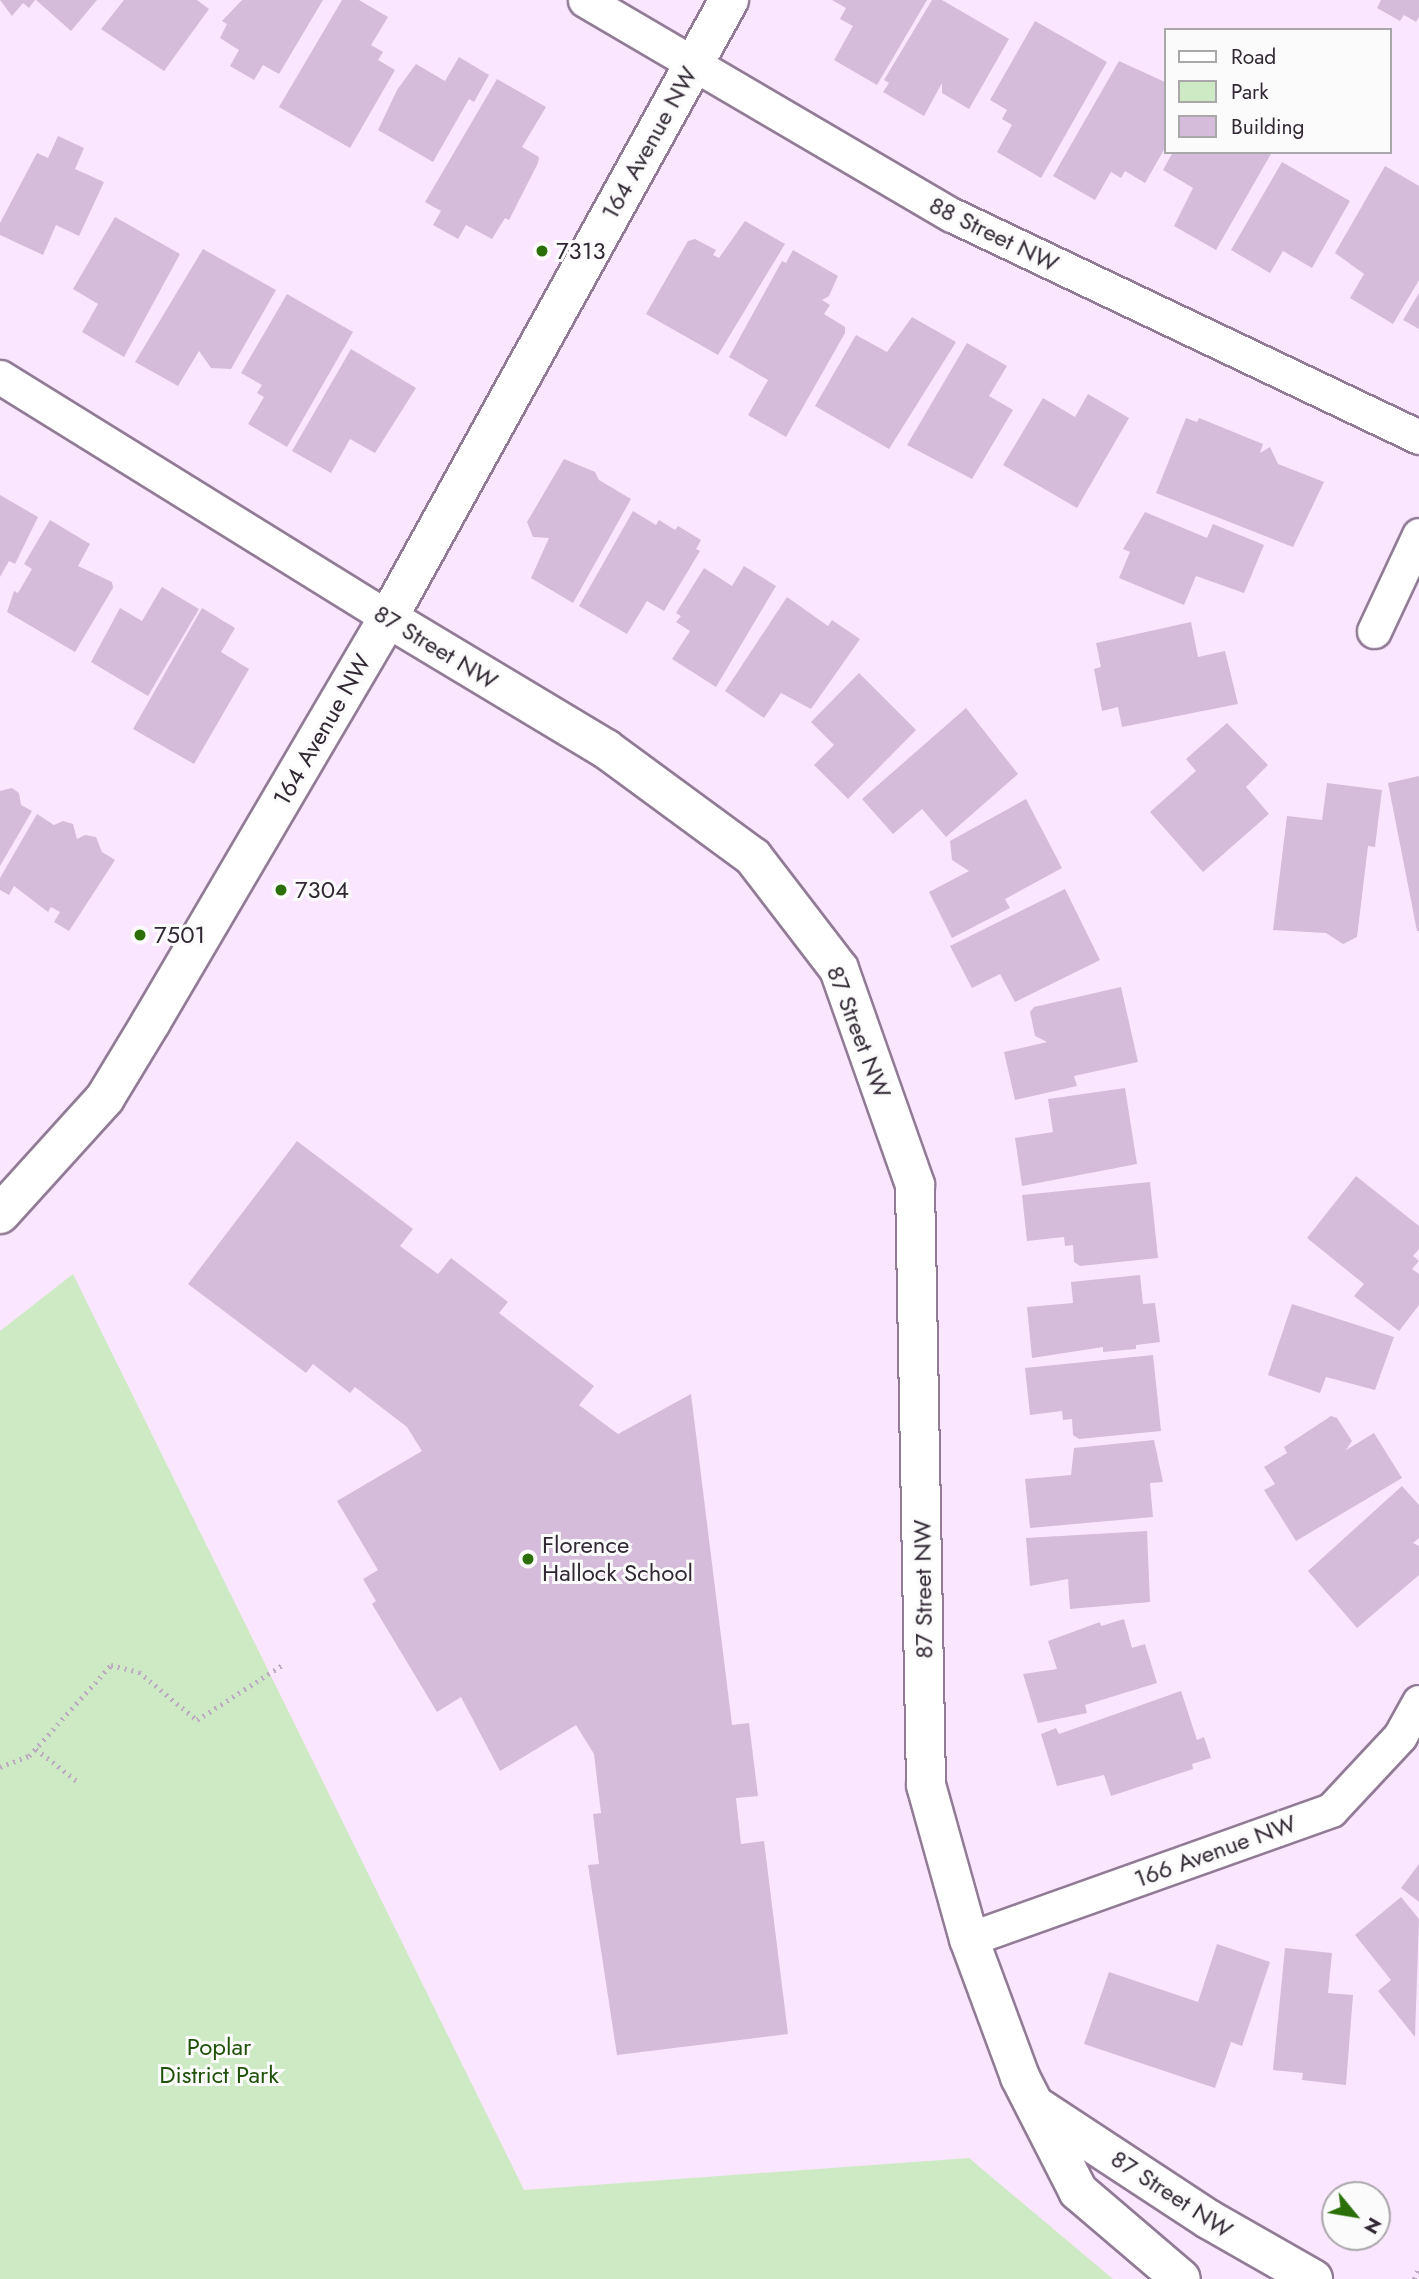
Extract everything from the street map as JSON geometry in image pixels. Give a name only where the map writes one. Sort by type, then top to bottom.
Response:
[{"type":"street","name":"88 Street NW","points":[[585,0],[952,215],[1419,437]]},
{"type":"street","name":"164 Avenue NW","points":[[0,1214],[105,1098],[388,618],[729,0]]},
{"type":"street","name":"87 Street NW","points":[[0,377],[606,750],[753,857],[839,969],[915,1185],[926,1785],[969,1939],[1034,2105],[1078,2191],[1181,2279]]},
{"type":"street","points":[[1374,631],[1419,535]]},
{"type":"street","name":"166 Avenue NW","points":[[969,1939],[1331,1810],[1399,1736],[1419,1702]]},
{"type":"street","name":"87 Street NW","points":[[1034,2105],[1208,2219],[1313,2279]]},
{"type":"path","points":[[0,1767],[36,1749],[111,1665],[139,1672],[197,1720],[284,1664]]},
{"type":"path","points":[[36,1749],[77,1782]]},
{"type":"path","points":[[1414,2279],[1419,2267]]},
{"type":"green space","name":"Poplar District Park","points":[[73,1274],[524,2190],[969,2158],[1113,2279],[0,2279],[0,1331]]},
{"type":"building","points":[[0,0],[35,0],[29,8],[23,3],[12,16]]},
{"type":"building","points":[[36,0],[97,0],[71,31]]},
{"type":"building","points":[[124,0],[197,0],[209,9],[164,71],[101,29]]},
{"type":"building","points":[[242,0],[323,0],[279,74],[263,65],[254,80],[230,66],[239,50],[220,38],[227,24],[222,21]]},
{"type":"building","points":[[342,0],[359,0],[388,17],[371,45],[383,52],[378,60],[395,70],[350,148],[279,107]]},
{"type":"building","points":[[832,0],[927,0],[877,85],[834,60],[853,26],[840,19],[846,8]]},
{"type":"building","points":[[932,0],[942,0],[1009,39],[969,109],[942,93],[942,83],[924,116],[883,92],[889,83],[884,80]]},
{"type":"building","points":[[1381,0],[1419,0],[1419,17],[1416,22],[1404,15],[1400,21],[1377,8]]},
{"type":"building","points":[[1035,21],[1107,62],[1041,178],[997,152],[1012,125],[1002,119],[1007,110],[990,100]]},
{"type":"building","points":[[459,57],[489,75],[474,102],[469,99],[433,162],[378,130],[397,90],[416,64],[445,81]]},
{"type":"building","points":[[1119,61],[1164,82],[1164,150],[1145,183],[1125,171],[1121,178],[1111,172],[1095,200],[1053,176]]},
{"type":"building","points":[[497,79],[546,107],[522,147],[539,157],[538,163],[509,220],[505,218],[492,239],[466,225],[458,239],[433,225],[441,211],[425,202]]},
{"type":"building","points":[[58,136],[84,148],[75,169],[104,182],[79,236],[56,225],[43,255],[0,235],[0,223],[37,153],[48,158]]},
{"type":"building","points":[[1172,154],[1271,154],[1216,250],[1174,226],[1193,188],[1163,170]]},
{"type":"building","points":[[1282,162],[1350,201],[1312,268],[1283,251],[1270,273],[1231,250]]},
{"type":"building","points":[[1385,166],[1419,186],[1419,280],[1393,324],[1350,298],[1364,274],[1335,253]]},
{"type":"building","points":[[115,217],[180,254],[124,357],[82,332],[98,304],[73,289]]},
{"type":"building","points":[[745,221],[785,244],[718,355],[646,314],[688,241],[695,239],[716,250],[713,255],[719,258]]},
{"type":"building","points":[[203,249],[276,290],[231,369],[211,368],[199,351],[178,386],[135,362]]},
{"type":"building","points":[[793,250],[838,276],[829,296],[822,300],[830,305],[824,314],[845,327],[845,333],[786,437],[748,415],[768,380],[729,357],[782,261],[786,263]]},
{"type":"building","points":[[1419,293],[1419,329],[1403,320]]},
{"type":"building","points":[[287,294],[353,332],[287,447],[248,424],[264,397],[257,393],[262,385],[241,373]]},
{"type":"building","points":[[912,317],[956,342],[889,449],[815,406],[856,335],[887,352]]},
{"type":"building","points":[[967,343],[1007,366],[989,396],[1013,410],[972,479],[907,445]]},
{"type":"building","points":[[351,349],[416,388],[375,453],[350,439],[331,473],[292,451]]},
{"type":"building","points":[[1088,394],[1129,418],[1077,508],[1003,465],[1043,398],[1075,417]]},
{"type":"building","points":[[1186,418],[1197,422],[1199,418],[1263,444],[1260,453],[1270,447],[1278,464],[1324,482],[1293,547],[1156,493]]},
{"type":"building","points":[[564,459],[595,472],[599,480],[631,499],[573,603],[531,578],[549,538],[533,537],[527,522]]},
{"type":"building","points":[[0,495],[38,517],[15,564],[9,561],[0,577]]},
{"type":"building","points":[[633,511],[656,525],[659,520],[675,530],[678,526],[701,540],[696,549],[700,551],[664,611],[647,601],[627,634],[579,606]]},
{"type":"building","points":[[1145,512],[1207,538],[1213,524],[1264,545],[1244,593],[1196,576],[1184,605],[1119,578],[1130,552],[1123,549]]},
{"type":"building","points":[[50,520],[90,544],[78,566],[112,582],[113,588],[75,652],[7,612],[14,591],[18,593],[32,569],[24,564]]},
{"type":"building","points":[[744,566],[776,586],[716,687],[672,659],[690,631],[676,622],[681,616],[676,613],[704,568],[732,586]]},
{"type":"building","points":[[162,587],[199,609],[148,696],[91,662],[120,608],[142,621]]},
{"type":"building","points":[[787,597],[828,626],[832,620],[860,639],[811,709],[781,693],[764,718],[725,691]]},
{"type":"building","points":[[202,608],[235,628],[221,652],[249,669],[194,764],[133,729]]},
{"type":"building","points":[[1191,622],[1198,657],[1225,651],[1238,704],[1122,727],[1118,707],[1102,711],[1094,669],[1101,667],[1096,643]]},
{"type":"building","points":[[859,673],[916,730],[848,799],[814,765],[834,745],[811,722]]},
{"type":"building","points":[[966,708],[1018,774],[946,837],[922,809],[893,834],[862,799]]},
{"type":"building","points":[[1227,723],[1268,765],[1246,787],[1269,814],[1203,872],[1150,812],[1196,771],[1186,759]]},
{"type":"building","points":[[1419,776],[1419,931],[1417,931],[1388,783]]},
{"type":"building","points":[[1327,783],[1382,790],[1375,847],[1368,846],[1357,937],[1343,944],[1326,933],[1273,930],[1287,816],[1322,820]]},
{"type":"building","points":[[12,788],[19,793],[21,805],[32,811],[0,866],[0,791]]},
{"type":"building","points":[[1026,799],[1062,868],[1005,899],[1010,908],[952,938],[929,892],[969,871],[952,860],[950,841]]},
{"type":"building","points":[[37,814],[54,825],[63,821],[73,824],[77,839],[85,835],[96,837],[102,852],[115,860],[69,931],[54,922],[60,912],[51,907],[48,912],[14,886],[9,895],[0,890],[0,878]]},
{"type":"building","points":[[1065,889],[1100,960],[1015,1002],[1000,974],[972,988],[950,946]]},
{"type":"building","points":[[1121,987],[1138,1062],[1074,1076],[1077,1086],[1015,1100],[1004,1052],[1047,1042],[1035,1036],[1030,1012],[1034,1007]]},
{"type":"building","points":[[1125,1088],[1137,1164],[1022,1186],[1015,1138],[1053,1132],[1048,1099]]},
{"type":"building","points":[[297,1141],[413,1229],[400,1246],[438,1274],[451,1258],[508,1302],[499,1313],[594,1386],[579,1405],[618,1434],[691,1394],[732,1725],[749,1723],[758,1796],[736,1798],[741,1844],[764,1841],[788,2034],[617,2055],[588,1865],[599,1864],[593,1814],[601,1813],[594,1754],[576,1725],[500,1771],[461,1697],[437,1712],[372,1604],[376,1601],[363,1579],[378,1570],[337,1501],[422,1451],[407,1427],[355,1387],[350,1393],[313,1364],[306,1373],[188,1284]]},
{"type":"building","points":[[1356,1176],[1419,1226],[1419,1249],[1413,1256],[1419,1261],[1412,1269],[1419,1274],[1419,1305],[1399,1331],[1354,1296],[1364,1284],[1307,1238]]},
{"type":"building","points":[[1150,1182],[1158,1258],[1080,1266],[1074,1262],[1073,1245],[1065,1246],[1064,1237],[1027,1241],[1022,1195]]},
{"type":"building","points":[[1140,1275],[1143,1304],[1155,1303],[1160,1342],[1136,1345],[1136,1349],[1103,1352],[1103,1347],[1032,1358],[1027,1307],[1073,1303],[1071,1282]]},
{"type":"building","points":[[1292,1304],[1394,1337],[1375,1390],[1326,1377],[1320,1393],[1268,1375]]},
{"type":"building","points":[[1153,1355],[1161,1431],[1079,1439],[1073,1435],[1072,1419],[1063,1420],[1062,1411],[1030,1415],[1025,1368]]},
{"type":"building","points":[[1331,1416],[1337,1418],[1352,1441],[1346,1450],[1374,1433],[1402,1478],[1296,1541],[1264,1490],[1275,1484],[1264,1467],[1287,1453],[1284,1447]]},
{"type":"building","points":[[1154,1440],[1163,1482],[1150,1483],[1153,1517],[1030,1528],[1025,1479],[1071,1475],[1074,1448]]},
{"type":"building","points":[[1402,1486],[1419,1505],[1419,1538],[1413,1543],[1419,1546],[1419,1575],[1357,1628],[1308,1571]]},
{"type":"building","points":[[1147,1531],[1150,1602],[1070,1609],[1068,1579],[1030,1586],[1026,1538]]},
{"type":"building","points":[[1124,1619],[1132,1648],[1145,1644],[1157,1683],[1085,1705],[1087,1713],[1038,1723],[1023,1674],[1057,1669],[1048,1641],[1100,1622],[1101,1626]]},
{"type":"building","points":[[1181,1691],[1197,1740],[1204,1737],[1211,1758],[1192,1764],[1193,1769],[1111,1796],[1104,1775],[1057,1786],[1041,1734],[1056,1728],[1059,1734]]},
{"type":"building","points":[[1419,1864],[1419,1902],[1401,1888]]},
{"type":"building","points":[[1401,1897],[1419,1919],[1415,2037],[1378,1991],[1391,1980],[1355,1935]]},
{"type":"building","points":[[1217,1944],[1270,1962],[1242,2046],[1231,2042],[1215,2088],[1084,2044],[1109,1972],[1198,2002]]},
{"type":"building","points":[[1285,1948],[1332,1953],[1328,1993],[1353,1995],[1346,2085],[1302,2080],[1303,2073],[1273,2070]]},
{"type":"place","name":"7313","points":[[542,251]]},
{"type":"place","name":"7304","points":[[281,890]]},
{"type":"place","name":"7501","points":[[140,935]]},
{"type":"place","name":"Florence Hallock School","points":[[528,1559]]}]
